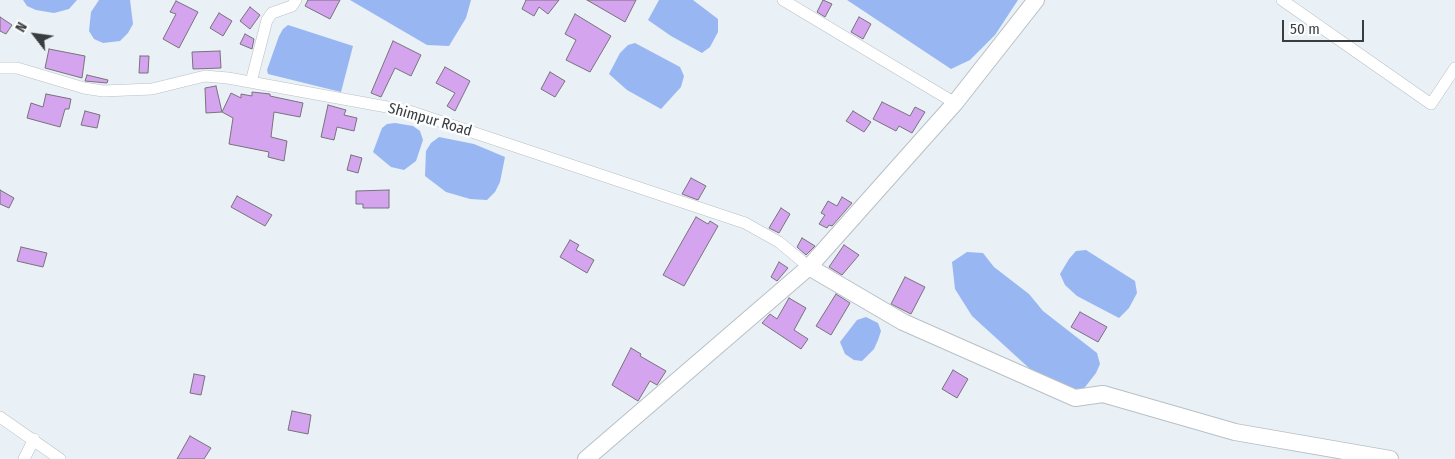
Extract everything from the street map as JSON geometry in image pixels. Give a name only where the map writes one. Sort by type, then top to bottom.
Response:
[{"type":"street","points":[[251,82],[267,20],[272,13],[292,6],[296,0]]},
{"type":"street","points":[[783,0],[955,103]]},
{"type":"street","points":[[586,459],[810,267],[955,103],[1036,0]]},
{"type":"street","points":[[1282,0],[1431,104],[1455,68]]},
{"type":"street","name":"Shimpur Road","points":[[0,68],[17,68],[84,88],[103,91],[152,89],[205,76],[251,82],[409,110],[745,223],[779,242],[810,267]]},
{"type":"street","points":[[810,267],[903,322],[1075,398],[1103,394],[1235,432],[1390,459]]},
{"type":"street","points":[[0,416],[60,459]]},
{"type":"street","points":[[24,459],[34,439]]},
{"type":"water","points":[[23,0],[77,0],[69,9],[54,13],[36,10],[27,6]]},
{"type":"water","points":[[99,0],[130,0],[133,24],[120,41],[103,43],[94,39],[89,31],[91,12]]},
{"type":"water","points":[[350,0],[471,0],[466,18],[449,46],[427,45]]},
{"type":"water","points":[[659,0],[693,0],[718,19],[718,32],[710,47],[702,53],[671,36],[648,20]]},
{"type":"water","points":[[847,0],[1018,0],[995,35],[970,60],[951,69]]},
{"type":"water","points":[[288,25],[353,46],[341,92],[268,74],[267,70],[279,36]]},
{"type":"water","points":[[635,43],[680,67],[684,76],[681,87],[661,109],[627,90],[609,74],[620,53],[628,45]]},
{"type":"water","points":[[395,123],[413,126],[420,131],[423,140],[416,161],[404,170],[391,167],[373,152],[382,128],[387,124]]},
{"type":"water","points":[[439,137],[474,144],[505,157],[500,182],[495,192],[487,200],[470,199],[446,192],[425,176],[426,151],[431,143]]},
{"type":"water","points":[[1086,250],[1135,281],[1137,293],[1129,308],[1119,318],[1077,296],[1065,285],[1060,274],[1069,259],[1076,251]]},
{"type":"water","points":[[967,252],[983,253],[994,267],[1029,294],[1043,311],[1097,353],[1100,364],[1096,373],[1082,391],[1074,391],[1040,378],[972,316],[955,289],[952,262]]},
{"type":"water","points":[[866,317],[878,323],[881,331],[874,349],[862,361],[854,360],[845,354],[840,342],[857,320]]},
{"type":"building","points":[[308,0],[340,0],[330,19],[305,6]]},
{"type":"building","points":[[526,0],[559,0],[548,14],[539,7],[534,16],[522,9]]},
{"type":"building","points":[[587,0],[636,0],[625,22]]},
{"type":"building","points":[[823,0],[832,4],[825,17],[817,12]]},
{"type":"building","points":[[176,1],[198,12],[179,48],[163,39],[176,14],[170,12]]},
{"type":"building","points":[[250,7],[260,15],[250,29],[240,21]]},
{"type":"building","points":[[219,13],[232,21],[223,36],[210,28]]},
{"type":"building","points":[[575,14],[611,36],[590,72],[566,60],[576,40],[565,34]]},
{"type":"building","points":[[0,17],[12,25],[6,34],[0,31]]},
{"type":"building","points":[[859,17],[871,24],[863,39],[851,32]]},
{"type":"building","points":[[245,34],[254,39],[252,49],[240,44]]},
{"type":"building","points":[[393,41],[421,55],[411,76],[395,68],[381,97],[371,93]]},
{"type":"building","points":[[49,49],[85,56],[82,78],[45,68]]},
{"type":"building","points":[[220,51],[221,68],[193,69],[192,52]]},
{"type":"building","points":[[140,56],[149,56],[148,73],[139,73]]},
{"type":"building","points":[[445,67],[470,81],[455,111],[447,106],[455,93],[436,83]]},
{"type":"building","points":[[550,72],[565,81],[555,97],[541,89]]},
{"type":"building","points":[[87,75],[108,80],[107,83],[85,81]]},
{"type":"building","points":[[216,86],[222,112],[206,113],[205,88]]},
{"type":"building","points":[[252,92],[270,94],[270,96],[303,103],[300,117],[274,112],[271,137],[287,141],[284,161],[268,157],[269,152],[229,144],[233,118],[222,112],[231,93],[241,98],[241,94],[252,96]]},
{"type":"building","points":[[46,94],[71,99],[69,109],[65,109],[60,127],[27,118],[31,103],[43,107]]},
{"type":"building","points":[[882,102],[910,116],[915,107],[925,112],[912,133],[899,126],[896,131],[873,119]]},
{"type":"building","points":[[328,105],[346,110],[344,115],[357,118],[354,131],[337,127],[334,140],[321,137]]},
{"type":"building","points":[[85,111],[100,115],[97,128],[81,125]]},
{"type":"building","points":[[853,111],[871,122],[864,132],[846,121]]},
{"type":"building","points":[[351,155],[362,158],[358,173],[347,170]]},
{"type":"building","points":[[691,178],[706,186],[698,200],[682,194]]},
{"type":"building","points":[[0,190],[14,198],[9,208],[0,204]]},
{"type":"building","points":[[389,190],[389,208],[363,208],[363,204],[356,204],[356,191]]},
{"type":"building","points":[[237,196],[272,215],[265,226],[231,207]]},
{"type":"building","points":[[842,197],[852,203],[832,226],[829,225],[827,228],[819,224],[825,215],[821,213],[828,201],[837,206]]},
{"type":"building","points":[[781,208],[790,214],[779,233],[769,228]]},
{"type":"building","points":[[696,217],[708,224],[710,221],[718,226],[684,286],[663,275]]},
{"type":"building","points":[[802,238],[815,246],[806,255],[797,247]]},
{"type":"building","points":[[570,240],[579,245],[576,250],[594,260],[587,273],[560,257]]},
{"type":"building","points":[[844,245],[859,255],[842,275],[829,267]]},
{"type":"building","points":[[21,247],[47,253],[43,267],[17,261]]},
{"type":"building","points":[[779,262],[788,268],[777,281],[771,277]]},
{"type":"building","points":[[905,277],[925,287],[911,314],[891,304]]},
{"type":"building","points":[[836,294],[850,303],[831,335],[816,326]]},
{"type":"building","points":[[789,298],[806,308],[794,330],[808,339],[801,349],[762,323],[770,314],[777,319]]},
{"type":"building","points":[[1080,312],[1107,327],[1098,342],[1071,327]]},
{"type":"building","points":[[631,348],[641,354],[640,356],[666,371],[657,385],[650,381],[638,401],[612,385]]},
{"type":"building","points":[[953,370],[968,379],[957,398],[942,389]]},
{"type":"building","points":[[194,374],[205,376],[201,395],[190,393]]},
{"type":"building","points":[[292,411],[311,415],[308,434],[288,430]]},
{"type":"building","points":[[190,436],[211,448],[204,459],[177,459]]}]
